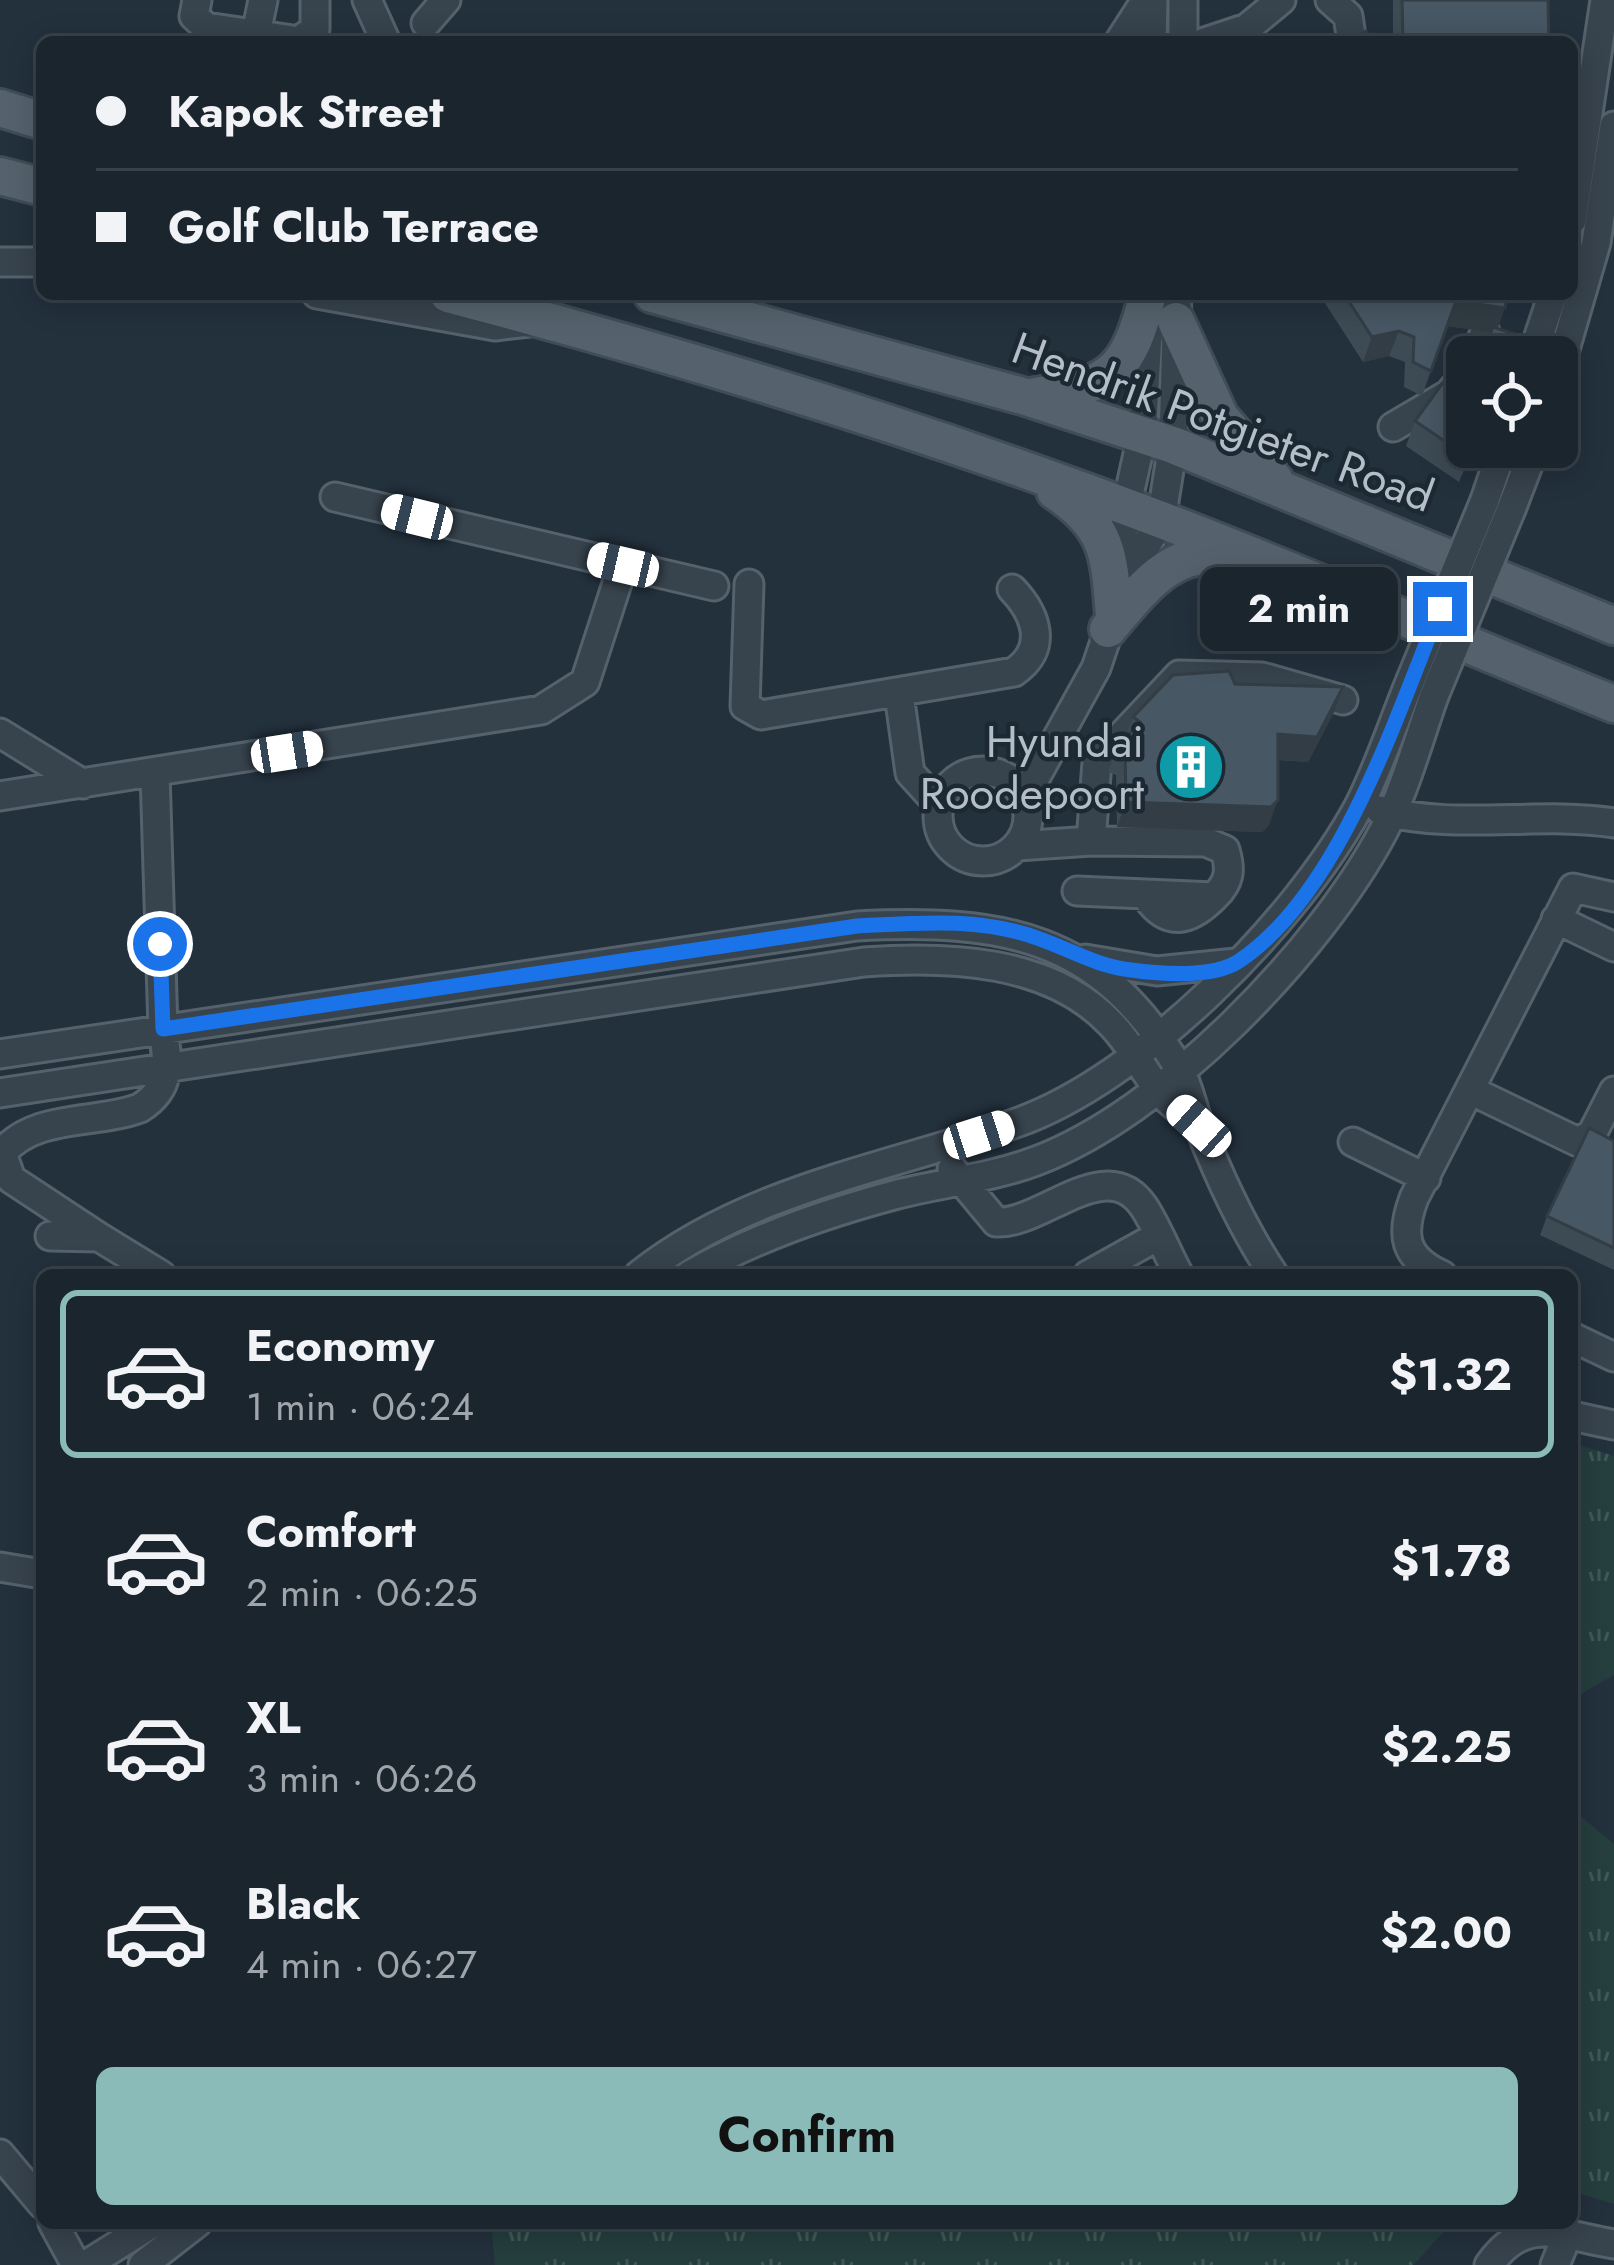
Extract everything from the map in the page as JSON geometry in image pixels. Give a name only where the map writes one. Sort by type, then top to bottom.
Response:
[{"type":"main road","points":[[0,108],[36,119]]},
{"type":"main road","points":[[0,176],[36,185]]},
{"type":"main road","points":[[470,300],[1016,467],[1614,704]]},
{"type":"main road","name":"Hendrik Potgieter Road","points":[[674,300],[1026,397],[1157,440],[1278,484],[1614,626]]},
{"type":"main road","points":[[1026,397],[1076,391],[1122,366],[1138,339],[1148,300]]},
{"type":"main road","points":[[1177,307],[1220,417],[1278,484]]},
{"type":"main road","points":[[1016,467],[1094,524],[1109,560],[1114,612]]},
{"type":"main road","points":[[1114,612],[1172,562],[1208,552],[1260,563]]},
{"type":"street","points":[[197,0],[198,23],[273,36]]},
{"type":"street","points":[[256,34],[263,0]]},
{"type":"street","points":[[309,36],[315,29],[315,0]]},
{"type":"street","points":[[368,0],[383,36]]},
{"type":"street","points":[[426,23],[446,0]]},
{"type":"street","points":[[1123,36],[1149,0]]},
{"type":"street","points":[[1149,0],[1152,36]]},
{"type":"street","points":[[1183,0],[1183,36]]},
{"type":"street","points":[[1222,36],[1247,28],[1281,0]]},
{"type":"street","points":[[1330,0],[1348,16],[1351,36]]},
{"type":"street","points":[[1591,0],[1601,31]]},
{"type":"street","points":[[1578,181],[1605,0]]},
{"type":"street","points":[[1569,336],[1596,244],[1614,126]]},
{"type":"street","points":[[0,262],[36,262]]},
{"type":"street","points":[[350,300],[495,326],[545,320]]},
{"type":"street","points":[[1149,300],[1157,440]]},
{"type":"street","points":[[1539,336],[1551,300]]},
{"type":"street","points":[[1017,846],[1026,809],[1096,668],[1114,612],[1143,514],[1177,307]]},
{"type":"street","points":[[1393,427],[1446,396]]},
{"type":"street","points":[[1498,504],[1501,468]]},
{"type":"street","points":[[648,1269],[706,1230],[762,1204],[1057,1107],[1146,1046],[1237,963],[1304,890],[1360,805],[1422,689],[1498,504],[1521,468]]},
{"type":"street","points":[[335,497],[715,586]]},
{"type":"street","points":[[0,796],[541,710],[584,682],[623,565]]},
{"type":"street","points":[[749,584],[749,710],[760,715],[1000,676],[1022,666],[1037,640],[1032,616],[1012,589]]},
{"type":"street","points":[[1091,841],[1097,762],[1179,675],[1262,677],[1343,700]]},
{"type":"street","points":[[702,1269],[777,1232],[1036,1160],[1157,1089],[1305,947],[1365,862],[1392,814],[1422,689]]},
{"type":"street","points":[[898,694],[910,773],[940,806]]},
{"type":"street","points":[[1062,730],[998,773],[983,771],[956,781],[940,806],[942,835],[962,856],[991,860],[1017,846],[1058,840],[1206,842],[1225,850],[1230,868],[1214,897],[1188,919],[1157,914],[1146,896],[1077,891]]},
{"type":"street","points":[[0,734],[83,784]]},
{"type":"street","points":[[910,754],[919,767],[956,781]]},
{"type":"street","points":[[151,1269],[11,1179],[3,1169],[2,1153],[23,1133],[44,1126],[117,1117],[140,1108],[153,1100],[169,1070],[163,1029],[155,773]]},
{"type":"street","points":[[998,773],[1058,840]]},
{"type":"street","points":[[1360,805],[1392,814],[1469,820],[1532,815],[1614,823]]},
{"type":"street","points":[[1430,1269],[1418,1263],[1404,1232],[1426,1178],[1573,888],[1614,897]]},
{"type":"street","points":[[1556,919],[1614,946]]},
{"type":"street","points":[[0,1054],[857,926],[932,922],[1001,928],[1081,958],[1132,970],[1192,971],[1237,963]]},
{"type":"street","points":[[0,1093],[864,962],[936,957],[993,966],[1055,986],[1180,1070],[1199,1126],[1245,1229],[1270,1269]]},
{"type":"street","points":[[1081,958],[1146,1046],[1157,1089],[1199,1126]]},
{"type":"street","points":[[496,1016],[527,974]]},
{"type":"street","points":[[468,983],[496,1016]]},
{"type":"street","points":[[1472,1091],[1578,1142],[1592,1134],[1614,1091]]},
{"type":"street","points":[[964,1179],[979,1135]]},
{"type":"street","points":[[1353,1142],[1426,1178]]},
{"type":"street","points":[[931,1151],[964,1179],[988,1217],[1004,1222],[1025,1219],[1094,1186],[1112,1185],[1142,1204],[1175,1269]]},
{"type":"street","points":[[50,1236],[99,1237]]},
{"type":"street","points":[[1099,1269],[1158,1236]]},
{"type":"street","points":[[1578,1338],[1611,1345]]},
{"type":"street","points":[[1578,1417],[1614,1425]]},
{"type":"street","points":[[0,1567],[36,1573]]},
{"type":"street","points":[[0,2154],[36,2197]]},
{"type":"street","points":[[56,2229],[76,2265]]},
{"type":"street","points":[[86,2265],[143,2229]]},
{"type":"street","points":[[143,2265],[189,2229]]},
{"type":"street","points":[[1489,2265],[1505,2243],[1523,2232],[1614,2244]]},
{"type":"street","points":[[1556,2265],[1567,2236]]},
{"type":"green space","points":[[1578,1445],[1614,1456],[1614,1675],[1578,1696]]},
{"type":"green space","points":[[1578,1814],[1614,1844],[1614,2204],[1578,2193]]},
{"type":"green space","points":[[492,2229],[1446,2229],[1413,2265],[495,2265]]},
{"type":"building","points":[[1402,0],[1548,0],[1549,36],[1403,36]]},
{"type":"building","points":[[1348,300],[1506,300],[1505,308],[1456,301],[1431,371],[1413,362],[1414,337],[1399,331],[1372,337]]},
{"type":"building","points":[[1493,327],[1518,335],[1518,336],[1489,336]]},
{"type":"building","points":[[1442,384],[1446,385],[1446,442],[1415,421]]},
{"type":"building","name":"Hyundai Roodepoort","points":[[1229,671],[1235,684],[1343,687],[1317,737],[1278,734],[1278,800],[1271,807],[1126,802],[1125,750],[1117,747],[1140,722],[1133,717],[1173,675]]},
{"type":"building","points":[[1589,1128],[1614,1141],[1614,1248],[1547,1216]]},
{"type":"place","name":"Hyundai Roodepoort","points":[[1191,767]]},
{"type":"route","points":[[160,944],[163,1029],[857,926],[963,922],[1001,928],[1038,938],[1081,958],[1132,970],[1192,971],[1237,963],[1275,927],[1304,890],[1360,805],[1440,609]]}]
